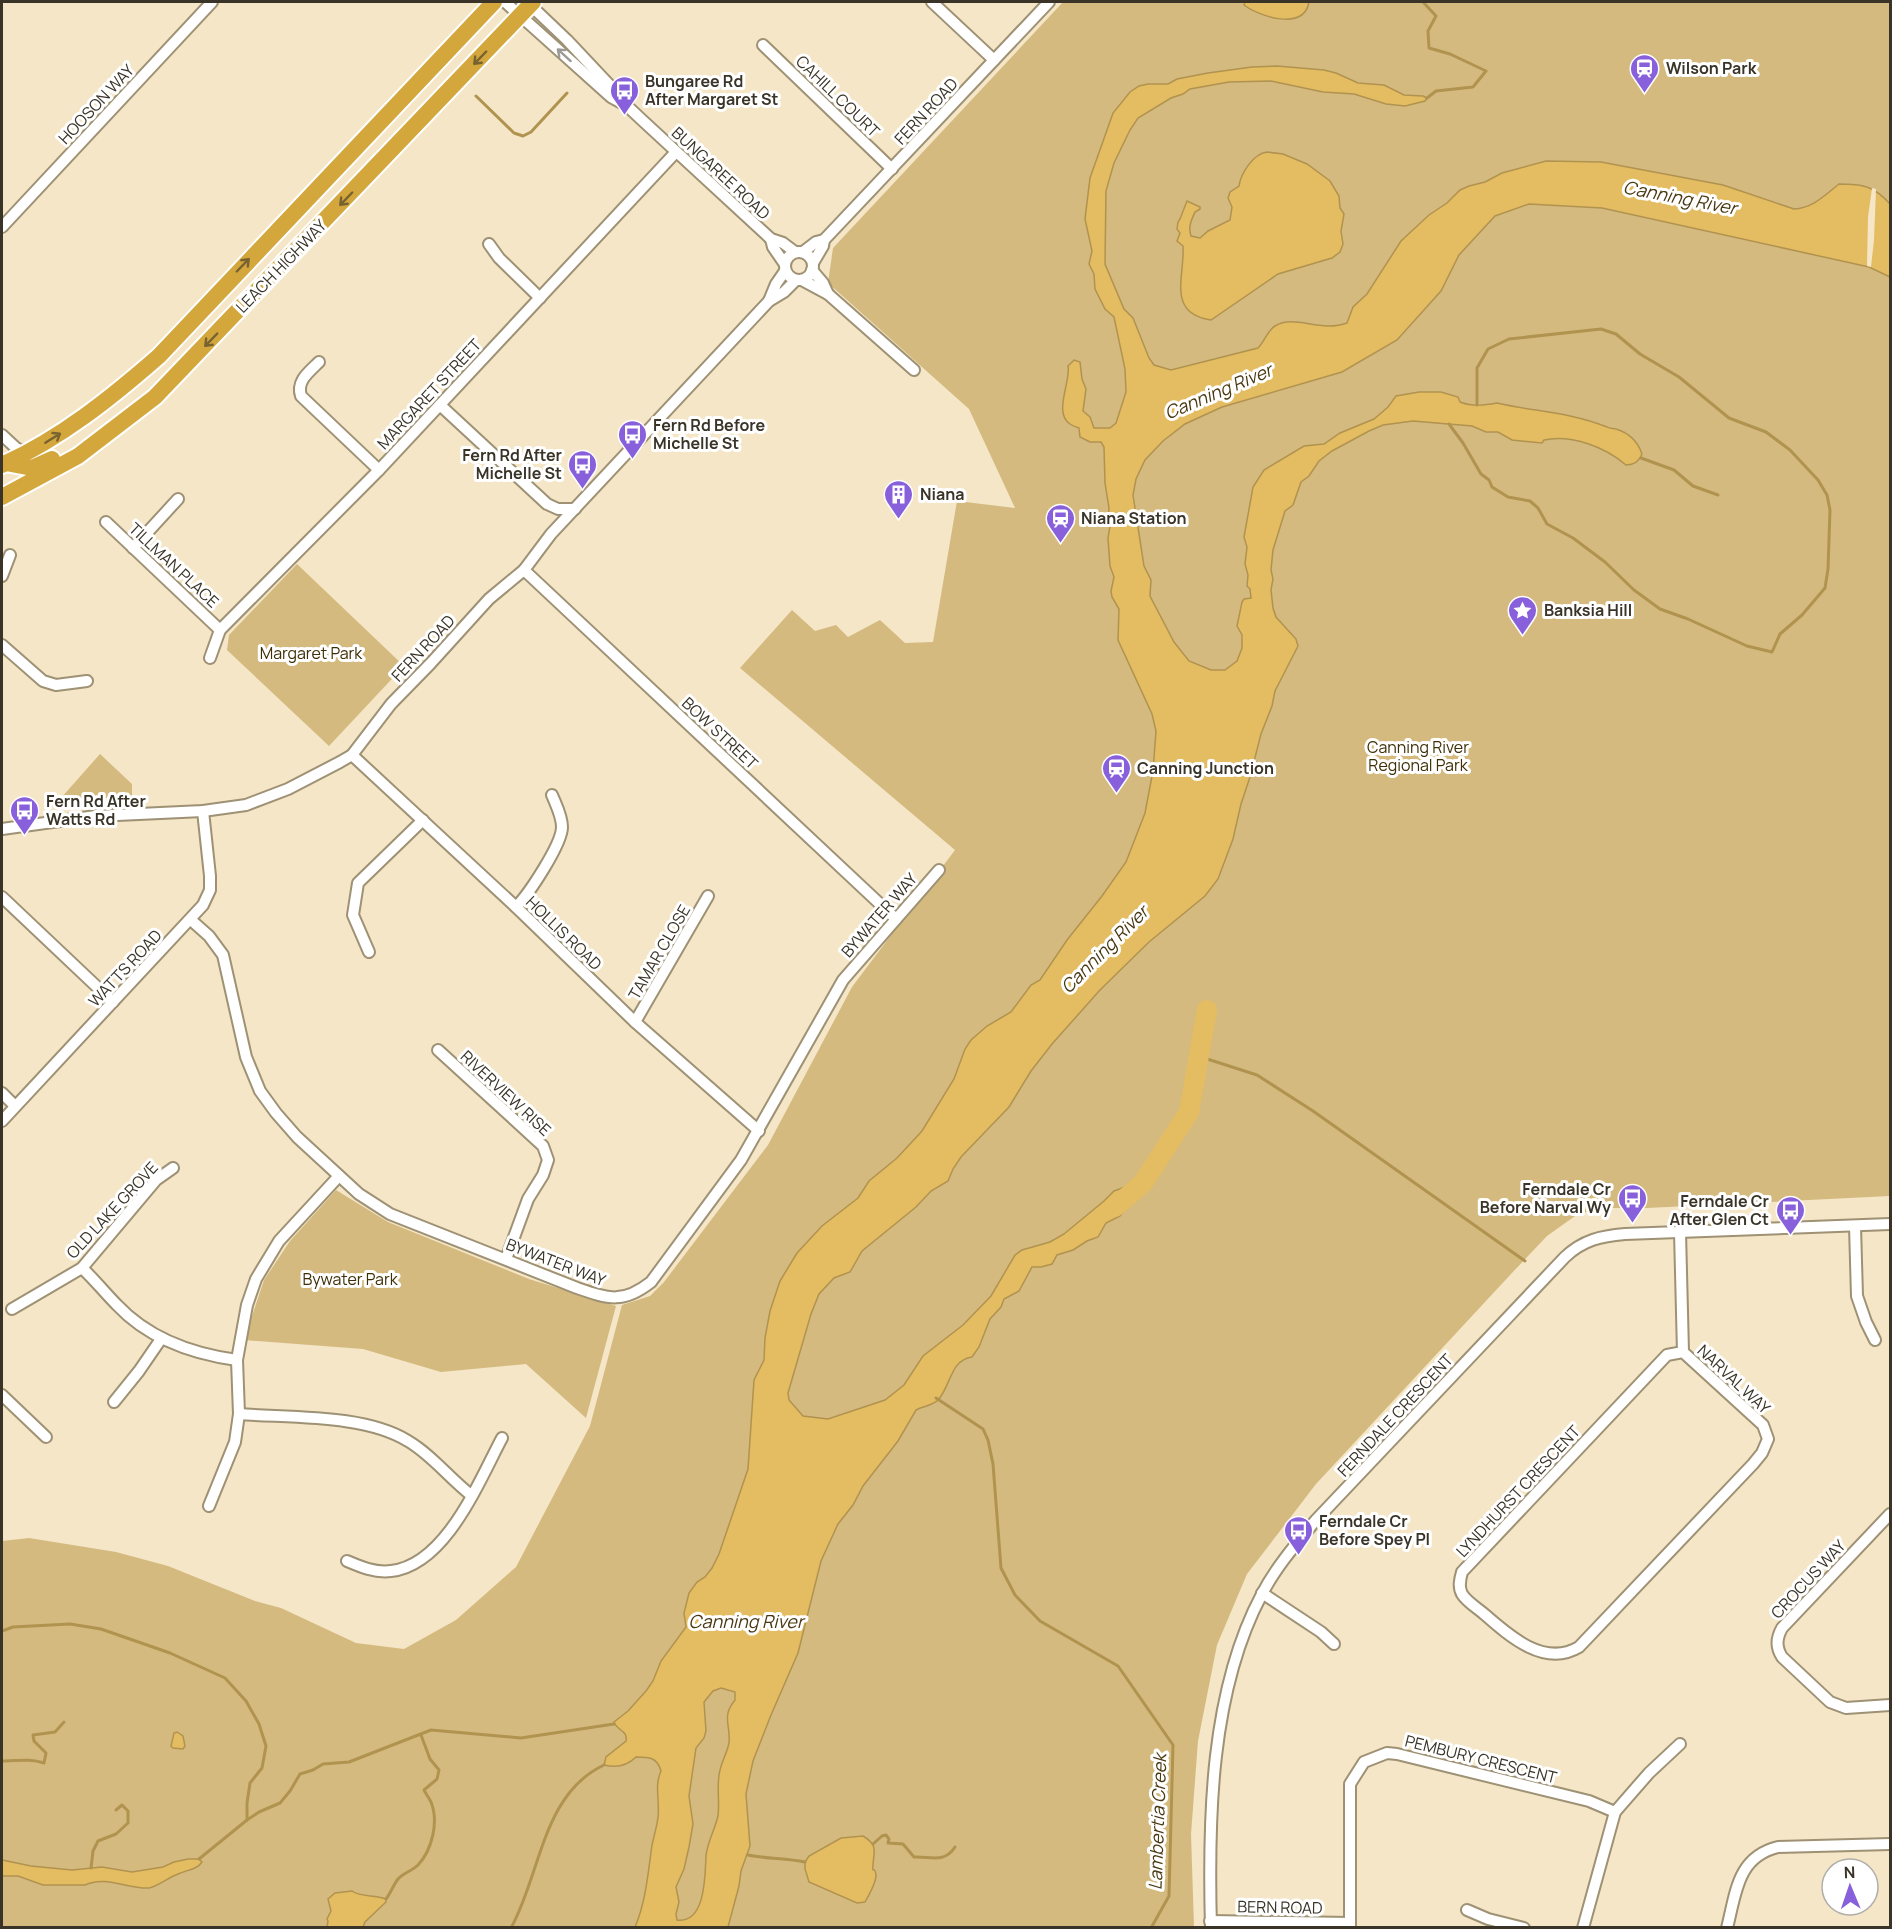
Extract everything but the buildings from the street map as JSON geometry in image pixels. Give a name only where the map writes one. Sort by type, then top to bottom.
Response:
[{"type":"highway","name":"LEACH HIGHWAY","points":[[3,462],[54,438],[117,392],[159,356],[494,2]]},
{"type":"highway","name":"LEACH HIGHWAY","points":[[2,496],[78,456],[155,397],[528,6]]},
{"type":"highway","points":[[3,462],[22,468],[32,468],[119,424]]},
{"type":"street","name":"HOOSON WAY","points":[[2,227],[212,2]]},
{"type":"street","name":"BUNGAREE ROAD","points":[[505,2],[528,6],[611,97],[625,104],[771,239],[799,252]]},
{"type":"street","points":[[932,2],[994,60]]},
{"type":"street","name":"FERN ROAD","points":[[799,252],[824,240],[1049,2]]},
{"type":"street","name":"CAHILL COURT","points":[[764,45],[892,169]]},
{"type":"street","name":"MARGARET STREET","points":[[210,658],[220,630],[379,470],[676,152]]},
{"type":"street","name":"BUNGAREE ROAD","points":[[771,239],[784,267]]},
{"type":"street","name":"FERN ROAD","points":[[813,267],[824,240]]},
{"type":"street","points":[[489,244],[499,258],[540,298]]},
{"type":"street","points":[[828,294],[809,256],[799,252],[788,256],[784,267],[788,275],[828,294],[914,370]]},
{"type":"street","name":"FERN ROAD","points":[[769,301],[784,267]]},
{"type":"street","points":[[799,280],[813,267]]},
{"type":"street","name":"FERN ROAD","points":[[2,829],[96,816],[203,811],[246,805],[278,794],[352,755],[401,692],[431,663],[495,592],[524,570],[551,534],[769,301],[799,280]]},
{"type":"street","points":[[319,362],[302,381],[299,388],[302,396],[379,470]]},
{"type":"street","points":[[440,405],[547,504],[558,509],[575,509]]},
{"type":"street","points":[[2,435],[16,448],[26,453]]},
{"type":"street","points":[[133,548],[178,499]]},
{"type":"street","name":"TILLMAN PLACE","points":[[106,522],[220,630]]},
{"type":"street","points":[[2,576],[10,555]]},
{"type":"street","name":"BOW STREET","points":[[524,570],[896,919]]},
{"type":"street","points":[[2,645],[43,681],[56,685],[87,681]]},
{"type":"street","name":"HOLLIS ROAD","points":[[352,755],[516,907],[635,1022],[759,1131]]},
{"type":"street","points":[[516,907],[531,891],[560,837],[562,822],[552,795]]},
{"type":"street","name":"WATTS ROAD","points":[[2,1121],[203,905],[210,890],[210,876],[203,811]]},
{"type":"street","points":[[369,952],[353,915],[358,883],[423,820]]},
{"type":"street","name":"BYWATER WAY","points":[[191,920],[209,936],[223,955],[246,1057],[260,1091],[297,1137],[359,1194],[390,1214],[603,1297],[618,1299],[638,1293],[651,1282],[741,1160],[843,980],[939,870]]},
{"type":"street","name":"TAMAR CLOSE","points":[[635,1022],[708,896]]},
{"type":"street","points":[[2,897],[113,1002]]},
{"type":"street","name":"RIVERVIEW RISE","points":[[438,1050],[543,1146],[548,1160],[543,1175],[528,1199],[506,1259]]},
{"type":"street","points":[[2,1093],[15,1106]]},
{"type":"street","name":"OLD LAKE GROVE","points":[[12,1310],[82,1268],[156,1180],[173,1168]]},
{"type":"street","points":[[209,1506],[235,1442],[239,1414],[237,1360],[247,1305],[256,1279],[279,1241],[339,1176]]},
{"type":"street","name":"FERNDALE CRESCENT","points":[[1210,1924],[1212,1805],[1220,1728],[1237,1652],[1262,1593],[1288,1554],[1316,1520],[1575,1247],[1605,1236],[1890,1224]]},
{"type":"street","points":[[1855,1226],[1857,1296],[1875,1340]]},
{"type":"street","name":"NARVAL WAY","points":[[1680,1232],[1683,1352],[1763,1425],[1768,1439]]},
{"type":"street","points":[[82,1268],[118,1306],[161,1339],[193,1351],[237,1360]]},
{"type":"street","points":[[114,1402],[161,1339]]},
{"type":"street","name":"LYNDHURST CRESCENT","points":[[1683,1352],[1667,1355],[1462,1572],[1459,1584],[1462,1595],[1521,1645],[1555,1654],[1570,1653],[1579,1647],[1753,1464],[1762,1453],[1768,1439]]},
{"type":"street","points":[[2,1395],[46,1437]]},
{"type":"street","points":[[239,1414],[339,1421],[388,1430],[425,1452],[455,1483],[471,1495]]},
{"type":"street","points":[[347,1561],[369,1570],[392,1571],[416,1562],[438,1546],[455,1525],[502,1438]]},
{"type":"street","name":"CROCUS WAY","points":[[1890,1514],[1782,1628],[1776,1638],[1778,1651],[1782,1658],[1830,1702],[1846,1708],[1890,1705]]},
{"type":"street","points":[[1262,1593],[1321,1632],[1334,1644]]},
{"type":"street","points":[[1583,1928],[1615,1812],[1630,1792],[1680,1744]]},
{"type":"street","name":"PEMBURY CRESCENT","points":[[1350,1925],[1350,1784],[1364,1762],[1387,1753],[1397,1754],[1588,1801],[1615,1812]]},
{"type":"street","points":[[1727,1928],[1740,1875],[1756,1856],[1767,1850],[1778,1847],[1890,1844]]},
{"type":"street","points":[[1467,1911],[1524,1928]]},
{"type":"street","name":"BERN ROAD","points":[[1210,1924],[1350,1925]]},
{"type":"green space","name":"Canning River Regional Park","points":[[1063,2],[1890,2],[1890,1196],[1647,1208],[1598,1208],[1575,1216],[1547,1236],[1316,1484],[1247,1574],[1217,1645],[1198,1741],[1191,1834],[1194,1927],[2,1928],[2,1541],[29,1538],[116,1552],[168,1566],[255,1601],[281,1608],[356,1643],[404,1649],[456,1620],[516,1567],[590,1426],[622,1305],[650,1296],[664,1282],[768,1145],[852,987],[955,850],[740,668],[792,610],[815,631],[836,625],[848,637],[880,620],[905,643],[933,642],[957,501],[1015,508],[969,409],[828,283],[833,248]]},
{"type":"green space","name":"Margaret Park","points":[[297,564],[404,666],[329,746],[227,650],[229,635]]},
{"type":"green space","points":[[100,754],[132,784],[132,797],[103,798],[53,807]]},
{"type":"green space","name":"Bywater Park","points":[[336,1190],[388,1222],[529,1279],[616,1306],[586,1418],[526,1364],[441,1372],[363,1349],[244,1340],[264,1280],[290,1241]]},
{"type":"water","points":[[1245,2],[1309,2],[1305,11],[1299,16],[1281,19],[1251,10],[1244,5]]},
{"type":"water","name":"Canning River","points":[[1277,66],[1324,70],[1358,83],[1384,85],[1404,95],[1427,98],[1425,101],[1405,106],[1386,104],[1354,94],[1323,92],[1271,81],[1229,82],[1190,89],[1138,118],[1114,163],[1106,191],[1105,264],[1124,309],[1133,318],[1154,365],[1171,370],[1258,348],[1272,328],[1283,323],[1299,322],[1337,326],[1347,323],[1353,307],[1367,294],[1401,241],[1429,215],[1447,203],[1460,190],[1485,182],[1502,173],[1546,161],[1601,162],[1723,185],[1794,209],[1813,204],[1839,184],[1868,187],[1879,193],[1890,204],[1890,277],[1869,267],[1602,208],[1529,204],[1495,216],[1459,255],[1441,291],[1397,340],[1342,372],[1222,407],[1185,424],[1163,441],[1145,460],[1136,479],[1133,495],[1144,566],[1151,580],[1150,596],[1174,642],[1189,661],[1211,670],[1225,670],[1237,661],[1242,648],[1242,635],[1237,626],[1242,602],[1244,599],[1251,598],[1250,589],[1247,586],[1248,575],[1245,564],[1247,547],[1244,537],[1253,487],[1264,470],[1304,446],[1324,444],[1340,433],[1374,419],[1388,407],[1396,396],[1419,392],[1441,392],[1458,397],[1460,402],[1470,405],[1497,403],[1580,418],[1625,433],[1635,442],[1642,454],[1636,463],[1626,465],[1598,448],[1576,441],[1554,439],[1544,440],[1542,443],[1512,440],[1498,432],[1486,432],[1472,426],[1413,421],[1383,425],[1332,451],[1319,461],[1309,476],[1301,482],[1293,505],[1285,511],[1273,550],[1271,570],[1273,579],[1271,590],[1276,617],[1296,639],[1298,646],[1275,691],[1241,804],[1233,839],[1218,879],[1205,896],[1149,942],[1100,990],[1031,1071],[1009,1107],[961,1157],[948,1181],[931,1191],[916,1207],[862,1251],[850,1272],[834,1278],[819,1294],[788,1393],[789,1400],[803,1416],[828,1419],[885,1400],[904,1385],[923,1356],[963,1325],[991,1296],[1015,1255],[1022,1250],[1050,1242],[1064,1234],[1114,1191],[1128,1186],[1135,1190],[1133,1198],[1120,1216],[1106,1223],[1098,1237],[1073,1250],[1057,1255],[1052,1264],[1032,1267],[1019,1291],[1004,1299],[1001,1307],[990,1319],[979,1347],[972,1357],[965,1359],[955,1368],[938,1400],[916,1410],[898,1441],[863,1486],[853,1505],[838,1524],[821,1561],[798,1653],[753,1761],[746,1794],[750,1846],[741,1871],[728,1927],[635,1927],[644,1897],[658,1821],[658,1782],[661,1771],[655,1760],[645,1757],[636,1757],[621,1765],[604,1765],[606,1757],[626,1741],[624,1733],[614,1722],[628,1711],[653,1681],[661,1661],[686,1627],[684,1613],[689,1593],[712,1568],[719,1554],[748,1469],[754,1380],[764,1360],[770,1311],[780,1281],[797,1253],[822,1226],[858,1198],[869,1181],[897,1158],[922,1131],[954,1079],[965,1049],[971,1040],[987,1026],[1011,1012],[1031,985],[1040,980],[1126,862],[1145,813],[1153,771],[1156,731],[1152,714],[1118,640],[1119,609],[1111,591],[1114,577],[1110,566],[1108,538],[1110,526],[1104,447],[1101,442],[1090,442],[1080,437],[1079,428],[1070,424],[1063,413],[1068,366],[1074,360],[1080,362],[1086,389],[1083,411],[1090,417],[1094,428],[1110,428],[1116,423],[1126,392],[1125,369],[1114,317],[1105,309],[1095,289],[1094,274],[1089,264],[1092,251],[1085,219],[1090,178],[1113,113],[1130,92],[1139,86],[1148,84],[1168,84],[1177,79],[1252,67]],"holes":[[[721,1688],[735,1692],[735,1700],[727,1716],[729,1743],[719,1775],[718,1816],[707,1851],[702,1896],[694,1914],[687,1919],[677,1920],[679,1902],[676,1887],[684,1869],[693,1824],[689,1796],[696,1748],[704,1738],[706,1731],[704,1702],[713,1691]]]},
{"type":"water","points":[[1267,152],[1283,154],[1307,164],[1330,181],[1339,196],[1340,208],[1344,214],[1341,231],[1343,244],[1340,252],[1332,258],[1278,274],[1211,320],[1197,316],[1188,310],[1181,292],[1183,246],[1177,241],[1180,233],[1177,229],[1178,222],[1187,201],[1200,207],[1191,221],[1191,236],[1200,238],[1208,231],[1230,220],[1232,207],[1228,198],[1230,192],[1239,186],[1242,175],[1253,160]]},
{"type":"water","points":[[177,1732],[183,1736],[185,1746],[183,1749],[171,1746],[174,1733]]},
{"type":"water","points":[[863,1836],[873,1845],[873,1869],[876,1875],[874,1885],[865,1902],[857,1903],[809,1882],[805,1862],[809,1856],[841,1838]]},
{"type":"water","points":[[188,1859],[199,1859],[202,1862],[194,1868],[149,1888],[101,1881],[85,1885],[43,1885],[18,1876],[2,1876],[2,1860],[31,1866],[72,1870],[102,1867],[132,1872],[163,1867]]},
{"type":"water","points":[[352,1891],[386,1899],[386,1902],[365,1922],[363,1927],[327,1927],[327,1919],[331,1911],[328,1899],[335,1893]]},
{"type":"pier","points":[[1872,188],[1876,189],[1871,267],[1867,266],[1868,217]]},
{"type":"waterway","points":[[1423,2],[1436,16],[1428,31],[1429,48],[1450,54],[1486,71],[1473,87],[1436,91],[1427,98]]},
{"type":"waterway","points":[[476,96],[514,133],[523,136],[531,132],[567,93]]},
{"type":"waterway","points":[[1449,424],[1492,487],[1508,497],[1530,501],[1538,508],[1547,524],[1573,538],[1605,562],[1634,590],[1660,609],[1747,646],[1772,652],[1780,634],[1802,615],[1825,588],[1830,510],[1827,495],[1818,480],[1790,450],[1766,432],[1729,418],[1679,377],[1640,354],[1616,334],[1601,329],[1509,339],[1488,349],[1477,368],[1477,405]]},
{"type":"waterway","points":[[1641,458],[1674,470],[1693,486],[1718,495]]},
{"type":"waterway","points":[[1115,1207],[1143,1183],[1189,1112],[1207,1010]]},
{"type":"waterway","points":[[1198,1056],[1257,1075],[1313,1111],[1525,1261]]},
{"type":"waterway","name":"Lambertia Creek","points":[[936,1398],[983,1429],[988,1440],[993,1464],[1001,1568],[1015,1595],[1040,1621],[1118,1666],[1173,1745],[1169,1896],[1151,1928]]},
{"type":"waterway","points":[[2,1631],[13,1627],[70,1624],[101,1629],[170,1653],[225,1678],[246,1701],[259,1724],[266,1746],[262,1768],[250,1783],[247,1820]]},
{"type":"waterway","points":[[2,1761],[28,1760],[44,1763],[46,1753],[34,1741],[33,1735],[55,1732],[64,1722]]},
{"type":"waterway","points":[[199,1859],[247,1820],[280,1803],[300,1774],[323,1764],[349,1762],[431,1730],[521,1738],[614,1724]]},
{"type":"waterway","points":[[386,1899],[398,1879],[416,1867],[423,1859],[433,1835],[433,1810],[424,1790],[437,1779],[439,1770],[430,1759],[421,1735]]},
{"type":"waterway","points":[[511,1928],[555,1815],[583,1778],[604,1765]]},
{"type":"waterway","points":[[91,1868],[93,1851],[98,1841],[116,1834],[128,1823],[128,1811],[122,1805],[116,1810]]},
{"type":"waterway","points":[[873,1844],[886,1835],[889,1839],[888,1843],[903,1844],[914,1857],[931,1858],[946,1856],[955,1847]]},
{"type":"waterway","points":[[748,1855],[805,1862]]},
{"type":"place","name":"Wilson Park","points":[[1645,94]]},
{"type":"place","name":"Bungaree Rd After Margaret St","points":[[624,116]]},
{"type":"place","name":"Fern Rd Before Michelle St","points":[[632,460]]},
{"type":"place","name":"Fern Rd After Michelle St","points":[[583,490]]},
{"type":"place","name":"Niana","points":[[899,520]]},
{"type":"place","name":"Niana Station","points":[[1060,544]]},
{"type":"place","name":"Banksia Hill","points":[[1523,636]]},
{"type":"place","name":"Canning Junction","points":[[1116,794]]},
{"type":"place","name":"Fern Rd After Watts Rd","points":[[25,836]]},
{"type":"place","name":"Ferndale Cr Before Narval Wy","points":[[1632,1224]]},
{"type":"place","name":"Ferndale Cr After Glen Ct","points":[[1790,1236]]},
{"type":"place","name":"Ferndale Cr Before Spey Pl","points":[[1298,1556]]}]
